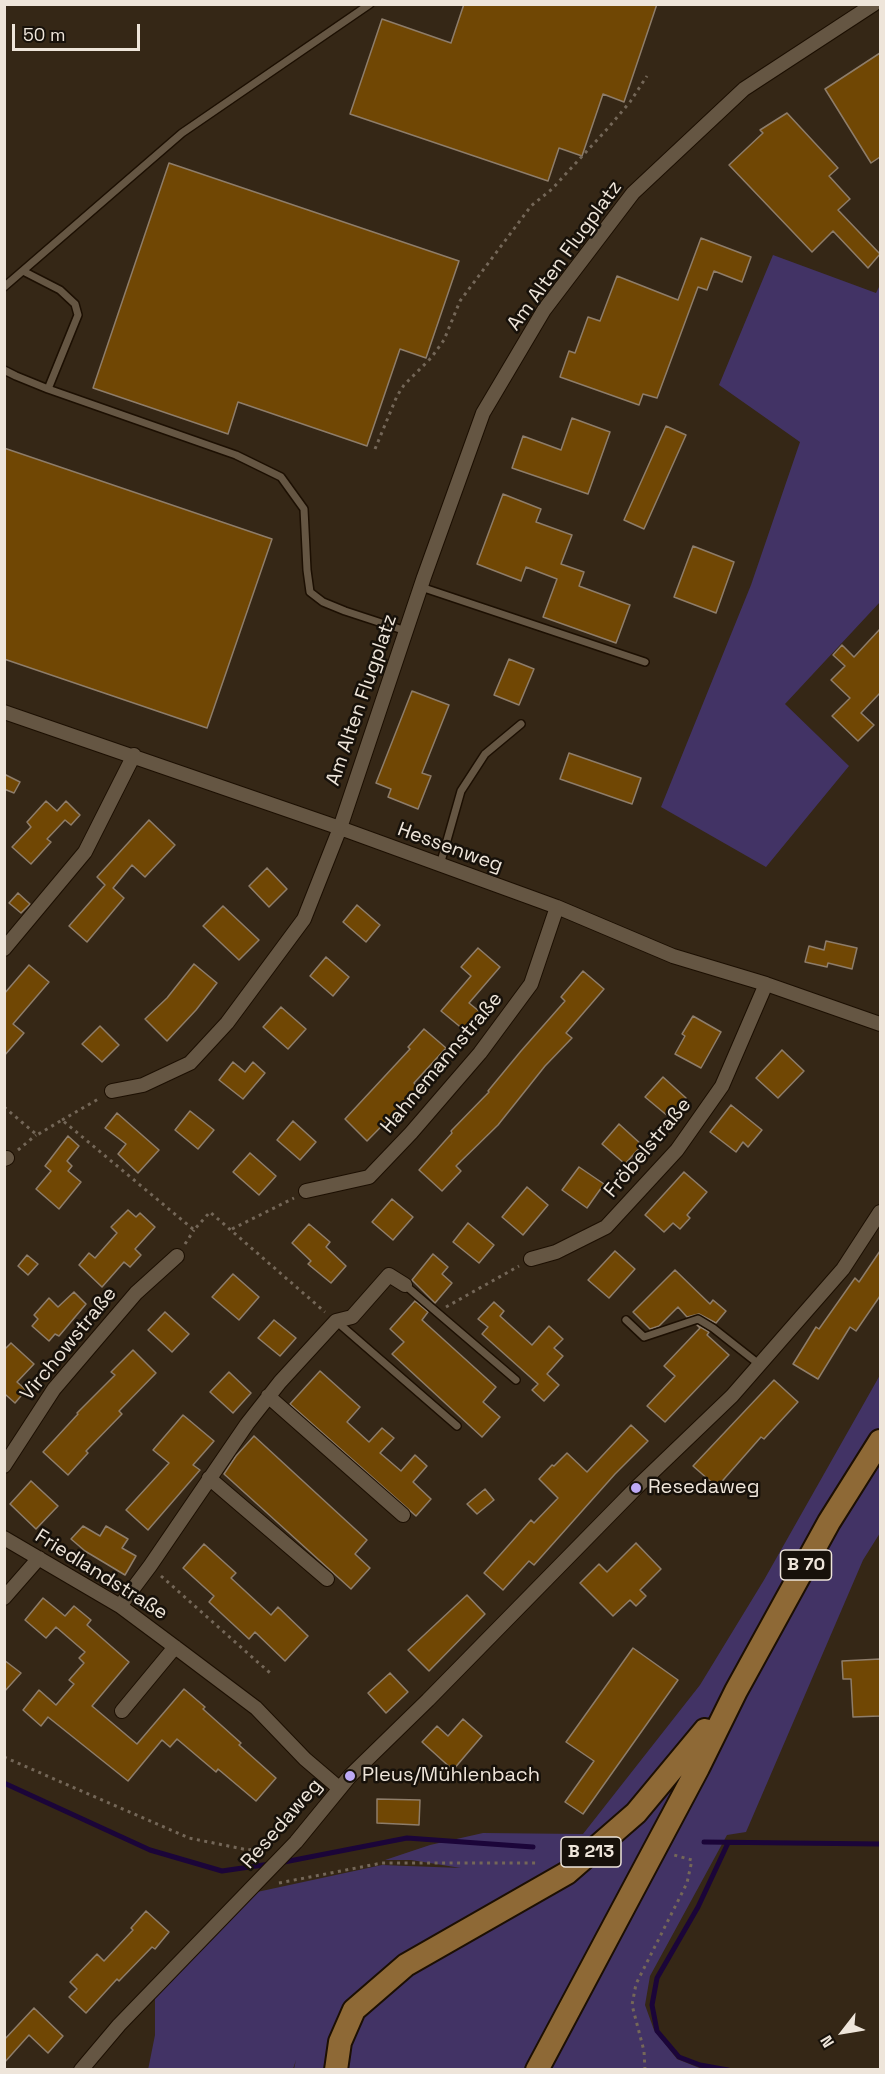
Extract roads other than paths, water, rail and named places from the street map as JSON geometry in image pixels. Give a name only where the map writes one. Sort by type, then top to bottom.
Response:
[{"type":"main road","name":"B 70","points":[[537,2070],[698,1768],[736,1691],[829,1522],[880,1441]]},
{"type":"main road","name":"B 213","points":[[336,2070],[340,2042],[354,2010],[406,1965],[567,1873],[636,1813],[687,1755],[736,1691]]},
{"type":"street","name":"Am Alten Flugplatz","points":[[112,1091],[143,1085],[190,1063],[227,1023],[304,919],[339,828],[483,413],[544,310],[627,201],[744,88],[874,4]]},
{"type":"street","name":"Hessenweg","points":[[4,712],[134,755],[557,907],[673,956],[766,984],[880,1024]]},
{"type":"street","points":[[4,949],[85,852],[134,755]]},
{"type":"street","name":"Hahnemannstraße","points":[[306,1191],[369,1177],[411,1133],[480,1053],[531,984],[557,907]]},
{"type":"street","name":"Fröbelstraße","points":[[531,1259],[556,1252],[606,1227],[677,1150],[722,1086],[766,984]]},
{"type":"street","name":"Resedaweg","points":[[81,2070],[119,2025],[295,1843],[339,1788],[636,1488],[732,1396],[843,1269],[880,1212]]},
{"type":"street","name":"Virchowstraße","points":[[4,1466],[54,1389],[136,1293],[177,1256]]},
{"type":"street","points":[[120,1606],[268,1396],[336,1321],[352,1317],[389,1275],[405,1284]]},
{"type":"street","points":[[268,1396],[403,1515]]},
{"type":"street","points":[[209,1478],[327,1579]]},
{"type":"street","name":"Friedlandstraße","points":[[4,1538],[120,1606],[175,1647],[256,1708],[305,1759],[339,1788]]},
{"type":"street","points":[[4,1598],[39,1557]]},
{"type":"street","name":"Friedlandstraße","points":[[122,1711],[175,1647]]},
{"type":"lane","points":[[4,287],[183,133],[370,4]]},
{"type":"lane","points":[[23,271],[60,290],[75,304],[78,315],[48,389]]},
{"type":"lane","points":[[4,370],[48,389],[236,455],[281,477],[304,509],[310,592],[323,602],[345,611],[406,631]]},
{"type":"lane","points":[[421,587],[645,662]]},
{"type":"lane","points":[[440,865],[461,791],[485,754],[521,724]]},
{"type":"lane","points":[[405,1284],[516,1380]]},
{"type":"lane","points":[[626,1320],[644,1337],[698,1319],[760,1365]]},
{"type":"lane","points":[[336,1321],[456,1426]]},
{"type":"waterway","points":[[4,1783],[150,1850],[222,1871],[270,1864]]},
{"type":"waterway","points":[[279,1863],[407,1838],[533,1847]]},
{"type":"waterway","points":[[704,1842],[880,1844]]},
{"type":"waterway","points":[[728,1843],[698,1907],[657,1978],[652,2005],[657,2031],[679,2057],[700,2065],[728,2070]]},
{"type":"place","name":"Resedaweg","points":[[636,1488]]},
{"type":"place","name":"Pleus/Mühlenbach","points":[[350,1776]]}]
